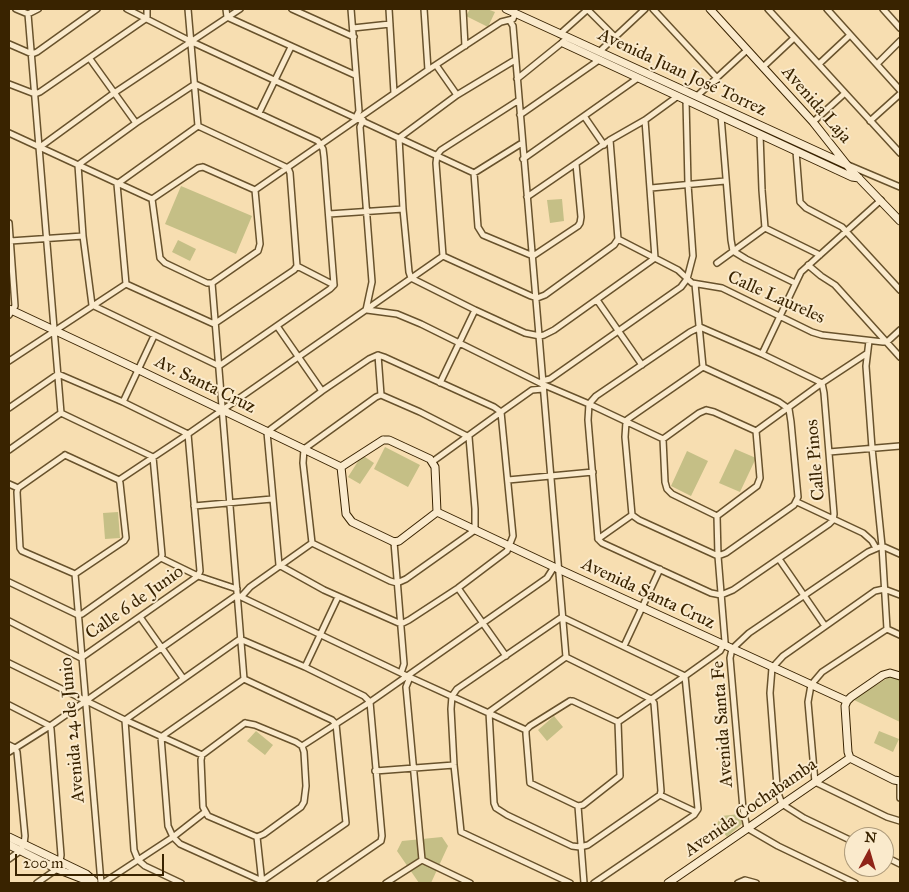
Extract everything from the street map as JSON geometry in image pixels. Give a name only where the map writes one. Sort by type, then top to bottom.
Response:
[{"type":"street","points":[[16,9],[28,14],[38,9]]},
{"type":"street","points":[[9,44],[32,54],[97,9]]},
{"type":"street","points":[[127,9],[190,41],[474,173]]},
{"type":"street","points":[[147,9],[147,18]]},
{"type":"street","points":[[188,9],[198,126]]},
{"type":"street","points":[[226,9],[227,17]]},
{"type":"street","points":[[40,147],[114,93],[240,9]]},
{"type":"street","points":[[292,9],[354,37]]},
{"type":"street","points":[[351,9],[372,282],[366,310]]},
{"type":"street","points":[[389,9],[394,93]]},
{"type":"street","points":[[424,9],[428,70]]},
{"type":"street","points":[[463,9],[465,46]]},
{"type":"street","name":"Avenida Juan José Torrez","points":[[506,9],[560,34],[566,40],[599,52],[847,165]]},
{"type":"street","points":[[560,34],[587,9],[614,36]]},
{"type":"street","points":[[599,52],[644,9]]},
{"type":"street","points":[[653,9],[717,78]]},
{"type":"street","points":[[768,9],[900,153]]},
{"type":"street","points":[[827,9],[900,90]]},
{"type":"street","points":[[883,9],[900,28]]},
{"type":"street","name":"Avenida Laja","points":[[714,10],[847,165],[900,221]]},
{"type":"street","points":[[510,21],[515,13]]},
{"type":"street","points":[[28,14],[61,414]]},
{"type":"street","points":[[227,17],[355,75]]},
{"type":"street","points":[[35,94],[147,18]]},
{"type":"street","points":[[255,190],[428,70],[501,22],[510,21]]},
{"type":"street","points":[[510,21],[513,26],[516,60],[526,197],[540,336],[556,568],[566,657]]},
{"type":"street","points":[[353,28],[390,24]]},
{"type":"street","points":[[819,64],[850,35]]},
{"type":"street","points":[[763,67],[794,38]]},
{"type":"street","points":[[517,79],[566,40],[599,60],[852,177],[860,178]]},
{"type":"street","points":[[877,64],[900,41]]},
{"type":"street","points":[[259,113],[291,47]]},
{"type":"street","points":[[697,96],[747,50]]},
{"type":"street","points":[[90,58],[136,123]]},
{"type":"street","points":[[399,138],[457,95],[516,60]]},
{"type":"street","points":[[520,115],[599,60]]},
{"type":"street","points":[[436,65],[457,95]]},
{"type":"street","points":[[523,159],[638,78]]},
{"type":"street","points":[[9,84],[35,94]]},
{"type":"street","points":[[195,84],[321,144]]},
{"type":"street","points":[[78,165],[136,123],[195,84]]},
{"type":"street","points":[[812,122],[845,93]]},
{"type":"street","points":[[870,121],[900,94]]},
{"type":"street","points":[[526,197],[610,140],[645,120],[678,96]]},
{"type":"street","points":[[443,256],[437,155],[441,150],[518,100]]},
{"type":"street","points":[[432,462],[681,287],[687,279],[694,256],[688,184],[686,100]]},
{"type":"street","points":[[584,116],[604,145]]},
{"type":"street","points":[[721,116],[733,251]]},
{"type":"street","points":[[399,138],[403,208],[411,278],[525,333],[540,336],[554,330],[655,258],[645,120]]},
{"type":"street","points":[[198,126],[288,168],[290,173],[297,266],[294,270],[214,324]]},
{"type":"street","points":[[117,184],[198,126]]},
{"type":"street","points":[[9,133],[152,200]]},
{"type":"street","points":[[760,134],[762,190],[766,228]]},
{"type":"street","points":[[443,256],[536,298],[545,295],[614,245],[618,240],[610,140]]},
{"type":"street","points":[[218,366],[334,285],[324,157],[321,144]]},
{"type":"street","points":[[474,173],[522,144]]},
{"type":"street","points":[[796,151],[800,202],[806,208],[838,224],[900,290]]},
{"type":"street","points":[[533,256],[580,223],[576,164]]},
{"type":"street","points":[[78,165],[83,236],[92,305]]},
{"type":"street","points":[[847,165],[900,187]]},
{"type":"street","points":[[152,200],[198,168],[204,167],[255,190]]},
{"type":"street","points":[[474,173],[479,230],[483,234],[533,256]]},
{"type":"street","points":[[650,188],[726,181]]},
{"type":"street","points":[[117,184],[126,284]]},
{"type":"street","points":[[152,200],[160,258],[165,263],[207,283],[212,283],[260,248],[255,190]]},
{"type":"street","points":[[762,354],[801,272],[881,200]]},
{"type":"street","points":[[329,214],[403,208]]},
{"type":"street","points":[[9,223],[15,306],[10,312]]},
{"type":"street","points":[[717,263],[766,228]]},
{"type":"street","points":[[766,228],[820,254]]},
{"type":"street","points":[[10,241],[83,236]]},
{"type":"street","name":"Calle Laureles","points":[[618,240],[678,270],[687,279],[696,284],[722,288],[822,335],[887,342]]},
{"type":"street","points":[[733,251],[795,283]]},
{"type":"street","points":[[119,480],[223,410],[443,256]]},
{"type":"street","points":[[808,265],[835,285],[900,357]]},
{"type":"street","points":[[297,266],[334,285]]},
{"type":"street","points":[[212,283],[244,679]]},
{"type":"street","points":[[9,361],[126,284]]},
{"type":"street","points":[[126,284],[214,324]]},
{"type":"street","points":[[696,284],[703,367]]},
{"type":"street","points":[[597,300],[642,365]]},
{"type":"street","points":[[92,305],[218,366]]},
{"type":"street","points":[[366,310],[397,314],[542,384],[663,439]]},
{"type":"street","points":[[440,383],[475,310]]},
{"type":"street","name":"Av. Santa Cruz","points":[[10,312],[54,330],[341,467]]},
{"type":"street","points":[[277,326],[322,391]]},
{"type":"street","points":[[700,327],[822,383]]},
{"type":"street","points":[[700,327],[596,396],[589,404],[588,420],[598,539],[602,543],[660,570],[721,596]]},
{"type":"street","points":[[887,342],[900,330]]},
{"type":"street","points":[[123,402],[154,336]]},
{"type":"street","points":[[869,341],[866,354],[887,629]]},
{"type":"street","points":[[756,431],[866,354]]},
{"type":"street","points":[[378,355],[381,395]]},
{"type":"street","points":[[378,355],[494,407],[501,412],[513,536],[508,551],[503,556],[458,588],[401,624],[338,597],[279,566],[267,432],[322,391],[369,359],[378,355]]},
{"type":"street","points":[[632,515],[647,524],[718,556],[726,553],[796,502],[798,498],[791,422],[788,409],[779,402],[703,367]]},
{"type":"street","points":[[632,515],[625,437],[626,422],[703,367]]},
{"type":"street","points":[[58,374],[123,402],[188,434]]},
{"type":"street","points":[[9,408],[58,374]]},
{"type":"street","name":"Calle Pinos","points":[[721,596],[779,559],[833,520],[822,383]]},
{"type":"street","points":[[381,395],[469,437]]},
{"type":"street","points":[[312,543],[303,463],[304,449],[381,395]]},
{"type":"street","points":[[663,439],[691,418],[706,410],[756,431]]},
{"type":"street","points":[[9,450],[61,414]]},
{"type":"street","points":[[61,414],[154,457]]},
{"type":"street","points":[[717,516],[757,486],[760,478],[756,431]]},
{"type":"street","points":[[188,434],[200,571],[198,576]]},
{"type":"street","points":[[312,543],[390,581],[398,583],[406,579],[475,530],[469,437]]},
{"type":"street","points":[[663,439],[667,489],[680,498],[717,516]]},
{"type":"street","points":[[383,440],[389,440],[430,459],[432,462],[435,467],[437,512],[399,541],[394,542],[348,519],[341,467],[383,440]]},
{"type":"street","points":[[829,452],[900,446]]},
{"type":"street","points":[[65,455],[119,480],[126,538],[124,541],[75,574],[22,551],[20,548],[18,488],[65,455]]},
{"type":"street","points":[[9,582],[78,615],[161,558],[154,457]]},
{"type":"street","points":[[508,480],[593,472]]},
{"type":"street","points":[[9,484],[18,488]]},
{"type":"street","points":[[194,506],[272,499]]},
{"type":"street","points":[[796,502],[863,533],[872,541],[876,548]]},
{"type":"street","name":"Avenida Santa Cruz","points":[[437,512],[724,646],[847,701]]},
{"type":"street","points":[[598,539],[632,515]]},
{"type":"street","points":[[618,722],[720,651],[724,646],[717,516]]},
{"type":"street","points":[[394,542],[422,860]]},
{"type":"street","points":[[9,752],[50,726],[312,543]]},
{"type":"street","points":[[882,546],[900,554]]},
{"type":"street","name":"Avenida Santa Fe","points":[[747,828],[743,809],[731,675],[730,658],[732,649],[749,634],[804,595],[882,546]]},
{"type":"street","points":[[161,558],[238,594],[293,623],[321,634],[405,675],[526,730]]},
{"type":"street","points":[[779,559],[825,626]]},
{"type":"street","points":[[302,746],[370,702],[405,675],[482,624],[547,578],[556,568]]},
{"type":"street","points":[[624,646],[660,570]]},
{"type":"street","name":"Avenida 24 de Junio","points":[[75,574],[99,883]]},
{"type":"street","name":"Calle 6 de Junio","points":[[9,621],[82,658],[198,576]]},
{"type":"street","points":[[458,588],[506,656]]},
{"type":"street","points":[[844,837],[804,818],[782,804],[777,786],[770,693],[772,668],[783,656],[874,592],[884,588],[900,595]]},
{"type":"street","points":[[305,668],[338,597]]},
{"type":"street","points":[[140,617],[183,678]]},
{"type":"street","points":[[562,617],[685,676]]},
{"type":"street","points":[[562,617],[458,689],[452,696],[451,710],[454,764],[462,832],[570,883]]},
{"type":"street","points":[[887,629],[900,635]]},
{"type":"street","points":[[887,629],[822,672],[811,685],[808,702],[815,782],[900,822]]},
{"type":"street","points":[[240,639],[364,696],[370,702],[382,836],[380,841],[320,883]]},
{"type":"street","points":[[125,720],[240,639]]},
{"type":"street","points":[[489,712],[496,808],[507,815],[572,846],[580,847],[588,845],[660,796],[654,703],[651,699],[566,657]]},
{"type":"street","points":[[489,712],[566,657]]},
{"type":"street","points":[[9,663],[161,737],[202,754]]},
{"type":"street","points":[[900,676],[890,673],[883,675],[856,692],[847,701],[846,706],[848,752],[850,758],[894,780],[900,781],[900,798]]},
{"type":"street","points":[[594,883],[698,809],[685,676]]},
{"type":"street","points":[[244,679],[332,720],[336,724],[346,823],[262,882]]},
{"type":"street","points":[[161,737],[244,679]]},
{"type":"street","points":[[526,730],[570,701],[618,722]]},
{"type":"street","points":[[9,705],[50,726]]},
{"type":"street","points":[[125,720],[134,850],[138,860],[145,866],[181,883]]},
{"type":"street","points":[[526,730],[530,783],[578,806],[583,805],[620,776],[618,722]]},
{"type":"street","points":[[245,724],[256,725],[302,746],[306,786],[304,802],[301,808],[264,834],[257,837],[208,816],[205,812],[203,807],[200,760],[202,754],[245,724]]},
{"type":"street","points":[[50,726],[57,796],[59,865]]},
{"type":"street","points":[[161,737],[168,826],[173,837],[180,844],[262,882]]},
{"type":"street","points":[[9,745],[15,748],[17,752],[25,836],[22,847],[9,859]]},
{"type":"street","name":"Avenida Cochabamba","points":[[668,883],[850,758]]},
{"type":"street","points":[[375,771],[454,764]]},
{"type":"street","points":[[660,796],[696,812]]},
{"type":"street","points":[[578,806],[584,883]]},
{"type":"street","points":[[9,837],[22,847],[59,865],[83,880],[99,883],[173,837],[205,812]]},
{"type":"street","points":[[747,828],[786,850],[856,883]]},
{"type":"street","points":[[257,837],[262,882]]},
{"type":"street","points":[[9,845],[22,847]]},
{"type":"street","points":[[386,883],[422,860]]},
{"type":"street","points":[[422,860],[470,883]]},
{"type":"street","points":[[37,883],[59,865]]},
{"type":"street","points":[[738,883],[746,881],[756,883]]},
{"type":"shaded area","points":[[470,9],[487,9],[495,12],[488,27],[466,16]]},
{"type":"shaded area","points":[[181,186],[252,216],[236,254],[165,224]]},
{"type":"shaded area","points":[[562,199],[564,221],[550,223],[547,200]]},
{"type":"shaded area","points":[[178,240],[196,249],[190,261],[172,252]]},
{"type":"shaded area","points":[[385,447],[420,465],[408,487],[374,469]]},
{"type":"shaded area","points":[[735,449],[756,458],[740,492],[719,483]]},
{"type":"shaded area","points":[[687,451],[708,461],[691,496],[671,486]]},
{"type":"shaded area","points":[[362,455],[374,463],[360,484],[348,477]]},
{"type":"shaded area","points":[[118,512],[120,538],[105,539],[103,513]]},
{"type":"shaded area","points":[[891,676],[900,680],[900,722],[854,700]]},
{"type":"shaded area","points":[[554,716],[563,727],[547,741],[538,730]]},
{"type":"shaded area","points":[[256,731],[273,745],[265,755],[247,741]]},
{"type":"shaded area","points":[[879,731],[899,739],[893,752],[874,743]]},
{"type":"shaded area","points":[[740,814],[742,824],[727,837],[717,824],[721,816]]},
{"type":"shaded area","points":[[442,837],[448,846],[431,883],[419,883],[397,851],[402,841]]}]
